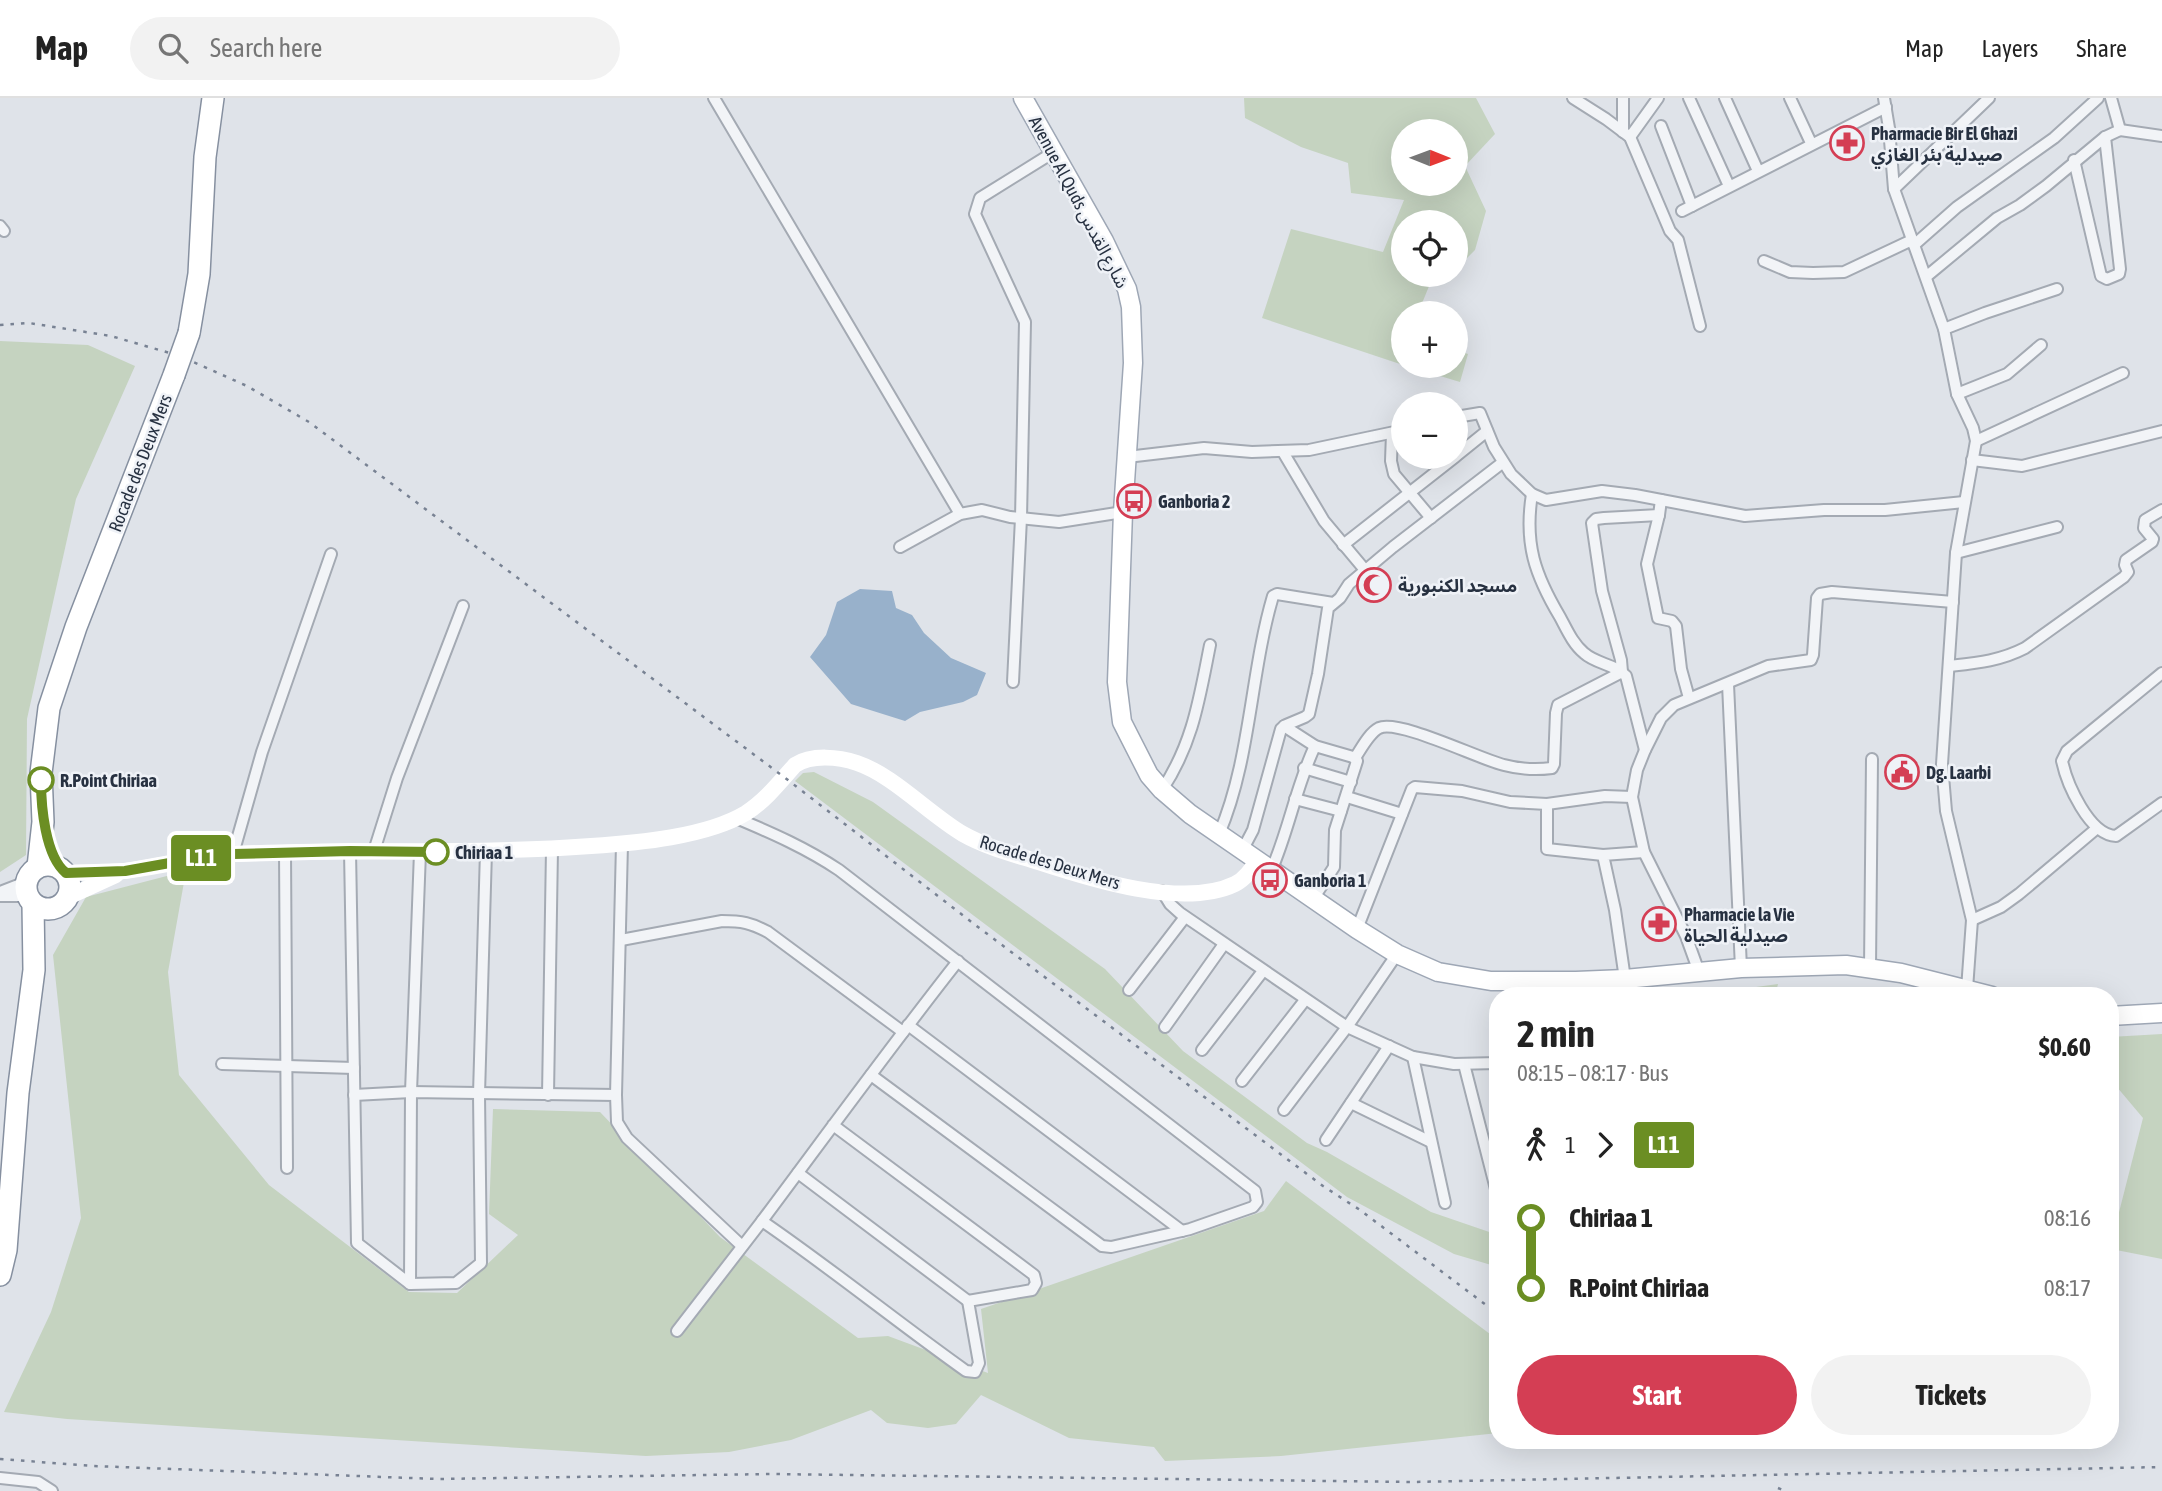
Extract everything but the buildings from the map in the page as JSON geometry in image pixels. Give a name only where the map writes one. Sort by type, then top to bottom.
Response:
[{"type":"highway","name":"Rocade des Deux Mers","points":[[0,1275],[6,1250],[20,1070],[34,970],[42,881],[41,773],[49,708],[76,627],[189,333],[199,274],[205,157],[213,98]]},
{"type":"highway","points":[[42,881],[70,885],[62,902],[44,909],[42,881]]},
{"type":"highway","name":"Rocade des Deux Mers","points":[[34,970],[62,902]]},
{"type":"main road","name":"Avenue Al Quds شارع القدس","points":[[1023,98],[1104,241],[1127,289],[1133,325],[1133,363],[1116,664],[1118,695],[1122,722],[1149,775],[1162,790],[1189,814],[1357,929],[1397,954],[1438,972],[1477,979],[1530,981],[1625,979],[1741,968],[1829,965],[1901,973],[1959,987]]},
{"type":"main road","name":"Rocade des Deux Mers","points":[[42,881],[233,854],[486,851],[622,844],[706,829],[736,818],[763,800],[800,762],[818,758],[840,759],[860,764],[950,826],[987,844],[1089,878],[1162,891],[1194,893],[1218,890],[1240,881],[1264,866]]},
{"type":"main road","name":"Rocade des Deux Mers","points":[[62,902],[125,871]]},
{"type":"main road","points":[[2119,1015],[2162,1013]]},
{"type":"street","points":[[714,98],[960,514]]},
{"type":"street","points":[[1573,98],[1626,134]]},
{"type":"street","points":[[1623,98],[1626,134],[1670,231],[1678,240],[1700,326]]},
{"type":"street","points":[[1626,134],[1658,98]]},
{"type":"street","points":[[1689,98],[1729,186]]},
{"type":"street","points":[[1725,98],[1758,171]]},
{"type":"street","points":[[1790,98],[1811,144]]},
{"type":"street","points":[[1894,189],[1989,98]]},
{"type":"street","points":[[1764,261],[1790,272],[1844,272],[1913,242],[2054,138],[2098,98]]},
{"type":"street","points":[[2111,98],[2120,130]]},
{"type":"street","points":[[1661,126],[1687,208],[1811,144],[1886,101],[1894,189],[1944,328],[1957,394],[1976,441],[1956,554],[1942,764],[1943,793],[1972,920],[1967,987]]},
{"type":"street","points":[[1927,276],[1997,218],[2046,186],[2105,136],[2120,130],[2162,136]]},
{"type":"street","points":[[2074,160],[2101,275],[2107,279],[2119,274],[2120,270],[2105,136]]},
{"type":"street","points":[[1013,682],[1021,518],[1025,322],[975,214],[980,198],[1054,152]]},
{"type":"street","points":[[1944,328],[2057,289]]},
{"type":"street","points":[[1957,394],[2007,374],[2042,345]]},
{"type":"street","points":[[1976,441],[2123,373]]},
{"type":"street","points":[[1468,414],[1479,412],[1482,415],[1502,463],[1517,482],[1541,499],[1602,491],[1745,516],[1824,510],[1877,511],[1964,502]]},
{"type":"street","points":[[1468,446],[1487,431]]},
{"type":"street","points":[[1972,460],[2022,466],[2162,431]]},
{"type":"street","points":[[1127,457],[1204,448],[1252,453],[1309,450],[1391,433]]},
{"type":"street","points":[[1283,452],[1324,521],[1365,570]]},
{"type":"street","points":[[1242,851],[1253,830],[1281,729],[1309,713],[1327,612],[1332,603],[1340,598],[1349,584],[1365,570],[1502,463]]},
{"type":"street","points":[[1393,469],[1394,474],[1431,518]]},
{"type":"street","points":[[1343,545],[1439,469]]},
{"type":"street","points":[[1532,494],[1528,514],[1529,536],[1542,586],[1567,631],[1583,652],[1622,671]]},
{"type":"street","points":[[1661,500],[1647,569],[1658,618],[1672,621],[1675,626],[1681,669],[1689,698]]},
{"type":"street","points":[[900,547],[960,514],[982,510],[1059,522],[1123,512]]},
{"type":"street","points":[[1949,666],[1991,661],[2025,649],[2124,578],[2127,572],[2126,560],[2152,542],[2144,528],[2145,520],[2162,510]]},
{"type":"street","points":[[1644,750],[1602,591],[1592,523],[1596,519],[1604,518],[1659,515]]},
{"type":"street","points":[[1956,554],[2057,527]]},
{"type":"street","points":[[233,854],[262,752],[331,554]]},
{"type":"street","points":[[1699,972],[1686,936],[1644,852],[1632,797],[1644,750],[1668,710],[1689,698],[1768,666],[1811,660],[1819,594],[1832,592],[1953,602]]},
{"type":"street","points":[[1219,834],[1236,784],[1258,660],[1273,596],[1277,594],[1332,603]]},
{"type":"street","points":[[374,851],[397,778],[463,606]]},
{"type":"street","points":[[1162,790],[1177,768],[1187,744],[1210,645]]},
{"type":"street","points":[[1314,899],[1334,867],[1335,830],[1347,797],[1355,758],[1378,728],[1387,726],[1424,736],[1505,766],[1551,769],[1554,764],[1558,705],[1622,671]]},
{"type":"street","points":[[2162,673],[2067,751],[2063,758],[2077,800],[2096,829],[2110,836],[2116,836],[2162,803]]},
{"type":"street","points":[[1728,684],[1741,968]]},
{"type":"street","points":[[1284,726],[1315,746],[1355,758]]},
{"type":"street","points":[[1264,866],[1283,843],[1304,768],[1315,746]]},
{"type":"street","points":[[1870,968],[1872,759]]},
{"type":"street","points":[[1304,768],[1351,782]]},
{"type":"street","points":[[1357,929],[1412,789],[1416,787],[1462,791],[1510,802],[1547,804],[1605,796],[1632,797]]},
{"type":"street","points":[[1347,797],[1402,814]]},
{"type":"street","points":[[1295,799],[1341,811]]},
{"type":"street","points":[[1547,804],[1547,849],[1603,855],[1644,852]]},
{"type":"street","points":[[736,818],[813,852],[1255,1191],[1257,1202],[1253,1207],[1182,1231],[1111,1247],[1102,1246],[871,1075]]},
{"type":"street","points":[[1972,920],[2001,907],[2019,894],[2096,829]]},
{"type":"street","points":[[622,844],[617,1122],[627,1139],[742,1246]]},
{"type":"street","points":[[548,1095],[552,849]]},
{"type":"street","points":[[350,851],[357,1243],[410,1284],[456,1283],[481,1263],[479,1094],[486,851]]},
{"type":"street","points":[[285,852],[287,1168]]},
{"type":"street","points":[[410,1284],[411,1092],[420,852]]},
{"type":"street","points":[[1603,855],[1615,910],[1625,979]]},
{"type":"street","points":[[0,894],[42,881]]},
{"type":"street","points":[[1162,891],[1170,904],[1185,917],[1348,1027],[1413,1057],[1454,1065],[1489,1063]]},
{"type":"street","points":[[1129,990],[1185,917]]},
{"type":"street","points":[[621,940],[722,921],[752,923],[905,1028],[1182,1231]]},
{"type":"street","points":[[1165,1027],[1224,944]]},
{"type":"street","points":[[1284,1110],[1348,1027],[1397,954]]},
{"type":"street","points":[[677,1331],[958,961]]},
{"type":"street","points":[[1202,1050],[1263,971]]},
{"type":"street","points":[[1242,1081],[1305,1000]]},
{"type":"street","points":[[1326,1140],[1389,1046]]},
{"type":"street","points":[[1413,1057],[1445,1203]]},
{"type":"street","points":[[222,1064],[354,1068]]},
{"type":"street","points":[[1464,1064],[1489,1162]]},
{"type":"street","points":[[354,1095],[411,1092],[616,1095]]},
{"type":"street","points":[[1351,1103],[1431,1142]]},
{"type":"street","points":[[833,1125],[1031,1270],[1036,1279],[1032,1290],[968,1301]]},
{"type":"street","points":[[762,1221],[966,1371],[977,1370],[979,1363],[968,1301],[798,1174]]},
{"type":"street","points":[[0,1478],[38,1482],[52,1491]]},
{"type":"green space","points":[[1244,98],[1476,98],[1495,134],[1468,163],[1468,119],[1391,119],[1391,196],[1468,196],[1468,172],[1486,211],[1475,250],[1468,257],[1468,210],[1400,210],[1404,200],[1351,193],[1348,163],[1301,147],[1245,118]]},
{"type":"green space","points":[[1291,229],[1383,252],[1391,232],[1391,287],[1429,287],[1423,301],[1391,301],[1391,361],[1262,318]]},
{"type":"green space","points":[[0,341],[88,345],[135,366],[76,499],[27,719],[26,855],[0,872]]},
{"type":"green space","points":[[814,772],[873,802],[1105,969],[1183,1051],[1307,1143],[1431,1212],[1489,1232],[1489,1264],[1454,1254],[1347,1197],[795,781],[803,773]]},
{"type":"green space","points":[[186,871],[168,972],[179,1075],[269,1185],[409,1292],[457,1293],[518,1235],[489,1214],[493,1109],[600,1112],[720,1237],[858,1338],[888,1336],[988,1373],[981,1309],[1264,1211],[1286,1181],[1489,1333],[1489,1434],[1281,1456],[1165,1461],[1154,1447],[1069,1438],[981,1395],[956,1424],[928,1428],[887,1423],[871,1410],[791,1440],[729,1452],[646,1456],[67,1419],[4,1412],[51,1312],[81,1218],[53,955],[86,897]]},
{"type":"green space","points":[[1778,984],[1777,987],[1756,987]]},
{"type":"green space","points":[[2162,1034],[2162,1259],[2119,1251],[2119,1212],[2143,1118],[2119,1090],[2119,1036]]},
{"type":"water","points":[[860,589],[892,591],[896,608],[912,615],[924,633],[951,658],[986,673],[977,695],[963,702],[920,712],[905,721],[851,704],[810,657],[826,635],[837,602]]},
{"type":"railway","points":[[0,325],[29,323],[111,336],[180,356],[247,386],[309,422],[784,777],[978,927],[1323,1186],[1360,1210],[1489,1307]]},
{"type":"railway","points":[[0,1459],[93,1466],[437,1479],[770,1474],[1412,1482],[2162,1467]]},
{"type":"railway","points":[[1778,1488],[1785,1491]]},
{"type":"bus line","name":"L11","points":[[41,780],[43,822],[58,867],[66,873],[125,871],[233,854],[436,852]]},
{"type":"place","name":"Pharmacie Bir El Ghazi صيدلية بئر الغازي","points":[[1847,143]]},
{"type":"place","name":"Ganboria 2","points":[[1134,501]]},
{"type":"place","name":"مسجد الكنبورية","points":[[1374,585]]},
{"type":"place","name":"Dg. Laarbi","points":[[1902,772]]},
{"type":"place","name":"R.Point Chiriaa","points":[[41,780]]},
{"type":"place","name":"Chiriaa 1","points":[[436,852]]},
{"type":"place","name":"Ganboria 1","points":[[1270,880]]},
{"type":"place","name":"Pharmacie la Vie صيدلية الحياة","points":[[1659,924]]}]
